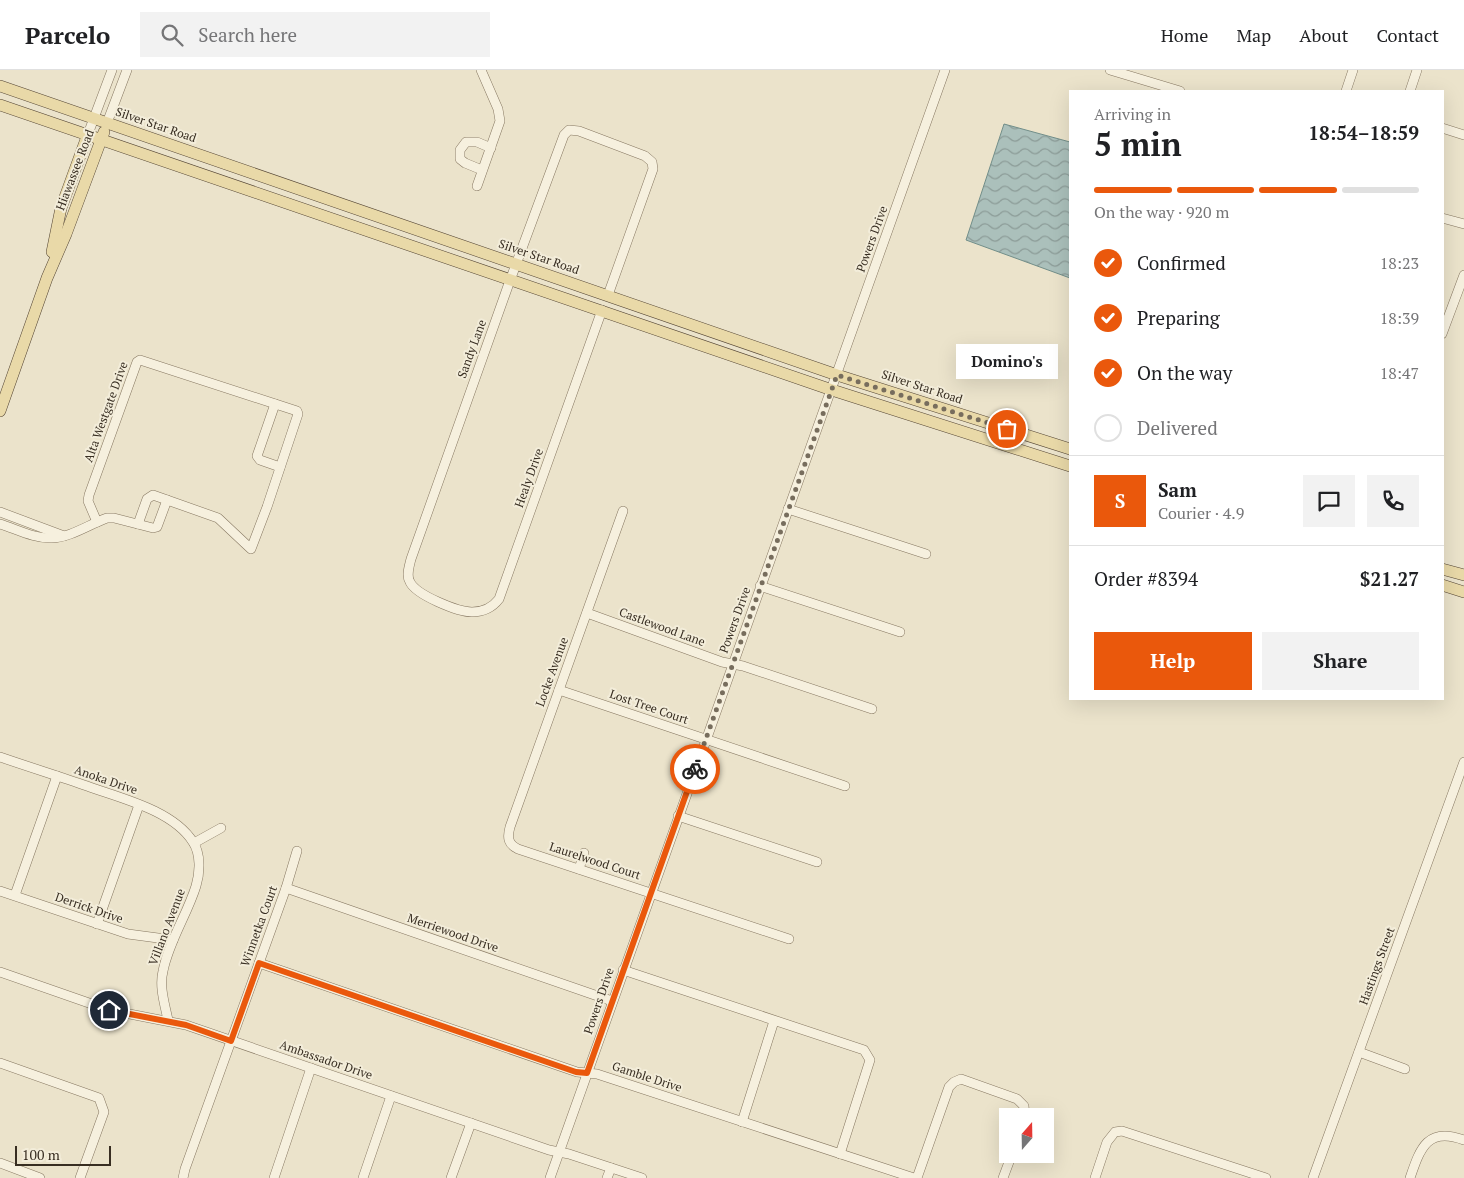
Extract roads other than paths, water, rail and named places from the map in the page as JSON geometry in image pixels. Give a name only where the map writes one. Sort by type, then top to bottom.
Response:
[{"type":"main road","name":"Silver Star Road","points":[[0,86],[837,375],[1069,449]]},
{"type":"main road","points":[[0,105],[832,390],[1069,466]]},
{"type":"main road","name":"Hiawassee Road","points":[[1,404],[47,278],[66,234],[108,123]]},
{"type":"main road","name":"Hiawassee Road","points":[[47,278],[61,208],[88,134]]},
{"type":"main road","points":[[271,197],[284,192],[320,204],[332,201]]},
{"type":"main road","points":[[939,424],[964,425],[1012,440],[1018,439],[1023,434]]},
{"type":"main road","points":[[1444,569],[1464,576]]},
{"type":"main road","points":[[1444,586],[1464,592]]},
{"type":"street","name":"Hiawassee Road","points":[[88,134],[112,70]]},
{"type":"street","name":"Hiawassee Road","points":[[108,123],[126,70]]},
{"type":"street","points":[[477,186],[500,121],[498,109],[481,70]]},
{"type":"street","name":"Powers Drive","points":[[550,1178],[945,70]]},
{"type":"street","points":[[1110,70],[1177,90]]},
{"type":"street","points":[[1346,90],[1354,70]]},
{"type":"street","points":[[1410,90],[1417,70]]},
{"type":"street","points":[[1444,129],[1464,134]]},
{"type":"street","name":"Sandy Lane","points":[[446,605],[416,590],[409,582],[410,560],[510,279],[564,136],[569,130],[579,131],[645,156],[652,162],[652,169],[608,295]]},
{"type":"street","points":[[482,170],[460,160],[460,150],[466,142],[476,142],[491,148]]},
{"type":"street","points":[[1444,219],[1464,224]]},
{"type":"street","points":[[1444,329],[1464,274]]},
{"type":"street","name":"Healy Drive","points":[[446,605],[472,612],[486,610],[494,606],[499,599],[602,310]]},
{"type":"street","name":"Alta Westgate Drive","points":[[97,522],[88,501],[89,495],[137,362],[143,360],[297,411],[298,414],[251,549],[218,518],[153,494],[149,496],[138,524]]},
{"type":"street","points":[[275,404],[257,456],[260,460],[280,467]]},
{"type":"street","points":[[0,524],[39,537],[52,538],[64,536],[97,522],[114,518],[157,528],[167,500]]},
{"type":"street","points":[[788,509],[926,554]]},
{"type":"street","name":"Locke Avenue","points":[[509,842],[510,827],[623,511]]},
{"type":"street","points":[[0,512],[64,536]]},
{"type":"street","points":[[760,586],[900,632]]},
{"type":"street","name":"Castlewood Lane","points":[[587,612],[722,662],[743,666],[872,709]]},
{"type":"street","name":"Lost Tree Court","points":[[559,690],[845,786]]},
{"type":"street","name":"Anoka Drive","points":[[0,757],[139,804],[180,827],[194,843]]},
{"type":"street","name":"Hastings Street","points":[[1313,1178],[1464,762]]},
{"type":"street","points":[[15,895],[57,776]]},
{"type":"street","points":[[97,924],[139,804]]},
{"type":"street","points":[[678,816],[817,862]]},
{"type":"street","points":[[194,843],[221,828]]},
{"type":"street","name":"Laurelwood Court","points":[[509,842],[518,849],[790,939]]},
{"type":"street","name":"Villano Avenue","points":[[168,1020],[162,990],[162,972],[173,940],[196,886],[200,866],[194,843]]},
{"type":"street","name":"Winnetka Court","points":[[183,1178],[286,888],[297,851]]},
{"type":"street","points":[[579,869],[584,853]]},
{"type":"street","name":"Merriewood Drive","points":[[286,888],[612,1001]]},
{"type":"street","name":"Derrick Drive","points":[[0,890],[128,934],[173,940]]},
{"type":"street","name":"Gamble Drive","points":[[259,963],[576,1072],[597,1074],[913,1178]]},
{"type":"street","points":[[623,970],[864,1050],[870,1060],[840,1154]]},
{"type":"street","name":"Ambassador Drive","points":[[0,972],[109,1010],[186,1025],[549,1150],[642,1178]]},
{"type":"street","points":[[742,1122],[774,1021]]},
{"type":"street","points":[[1359,1052],[1405,1069]]},
{"type":"street","points":[[0,1063],[99,1098],[104,1112],[80,1178]]},
{"type":"street","points":[[274,1178],[312,1068]]},
{"type":"street","points":[[913,1178],[949,1087],[954,1082],[962,1079],[988,1088],[1017,1099],[1024,1108]]},
{"type":"street","points":[[363,1178],[390,1096]]},
{"type":"street","points":[[451,1178],[471,1123]]},
{"type":"street","points":[[1095,1178],[1107,1142],[1115,1132],[1128,1132],[1266,1178]]},
{"type":"street","points":[[1410,1178],[1420,1151],[1426,1142],[1433,1137],[1445,1135],[1464,1140]]},
{"type":"street","points":[[0,1163],[40,1178]]},
{"type":"street","points":[[1003,1178],[1009,1163]]},
{"type":"street","points":[[607,1178],[611,1168]]},
{"type":"water","points":[[1004,124],[1069,142],[1069,278],[966,240]]},
{"type":"place","name":"Domino's","points":[[1007,429]]}]
